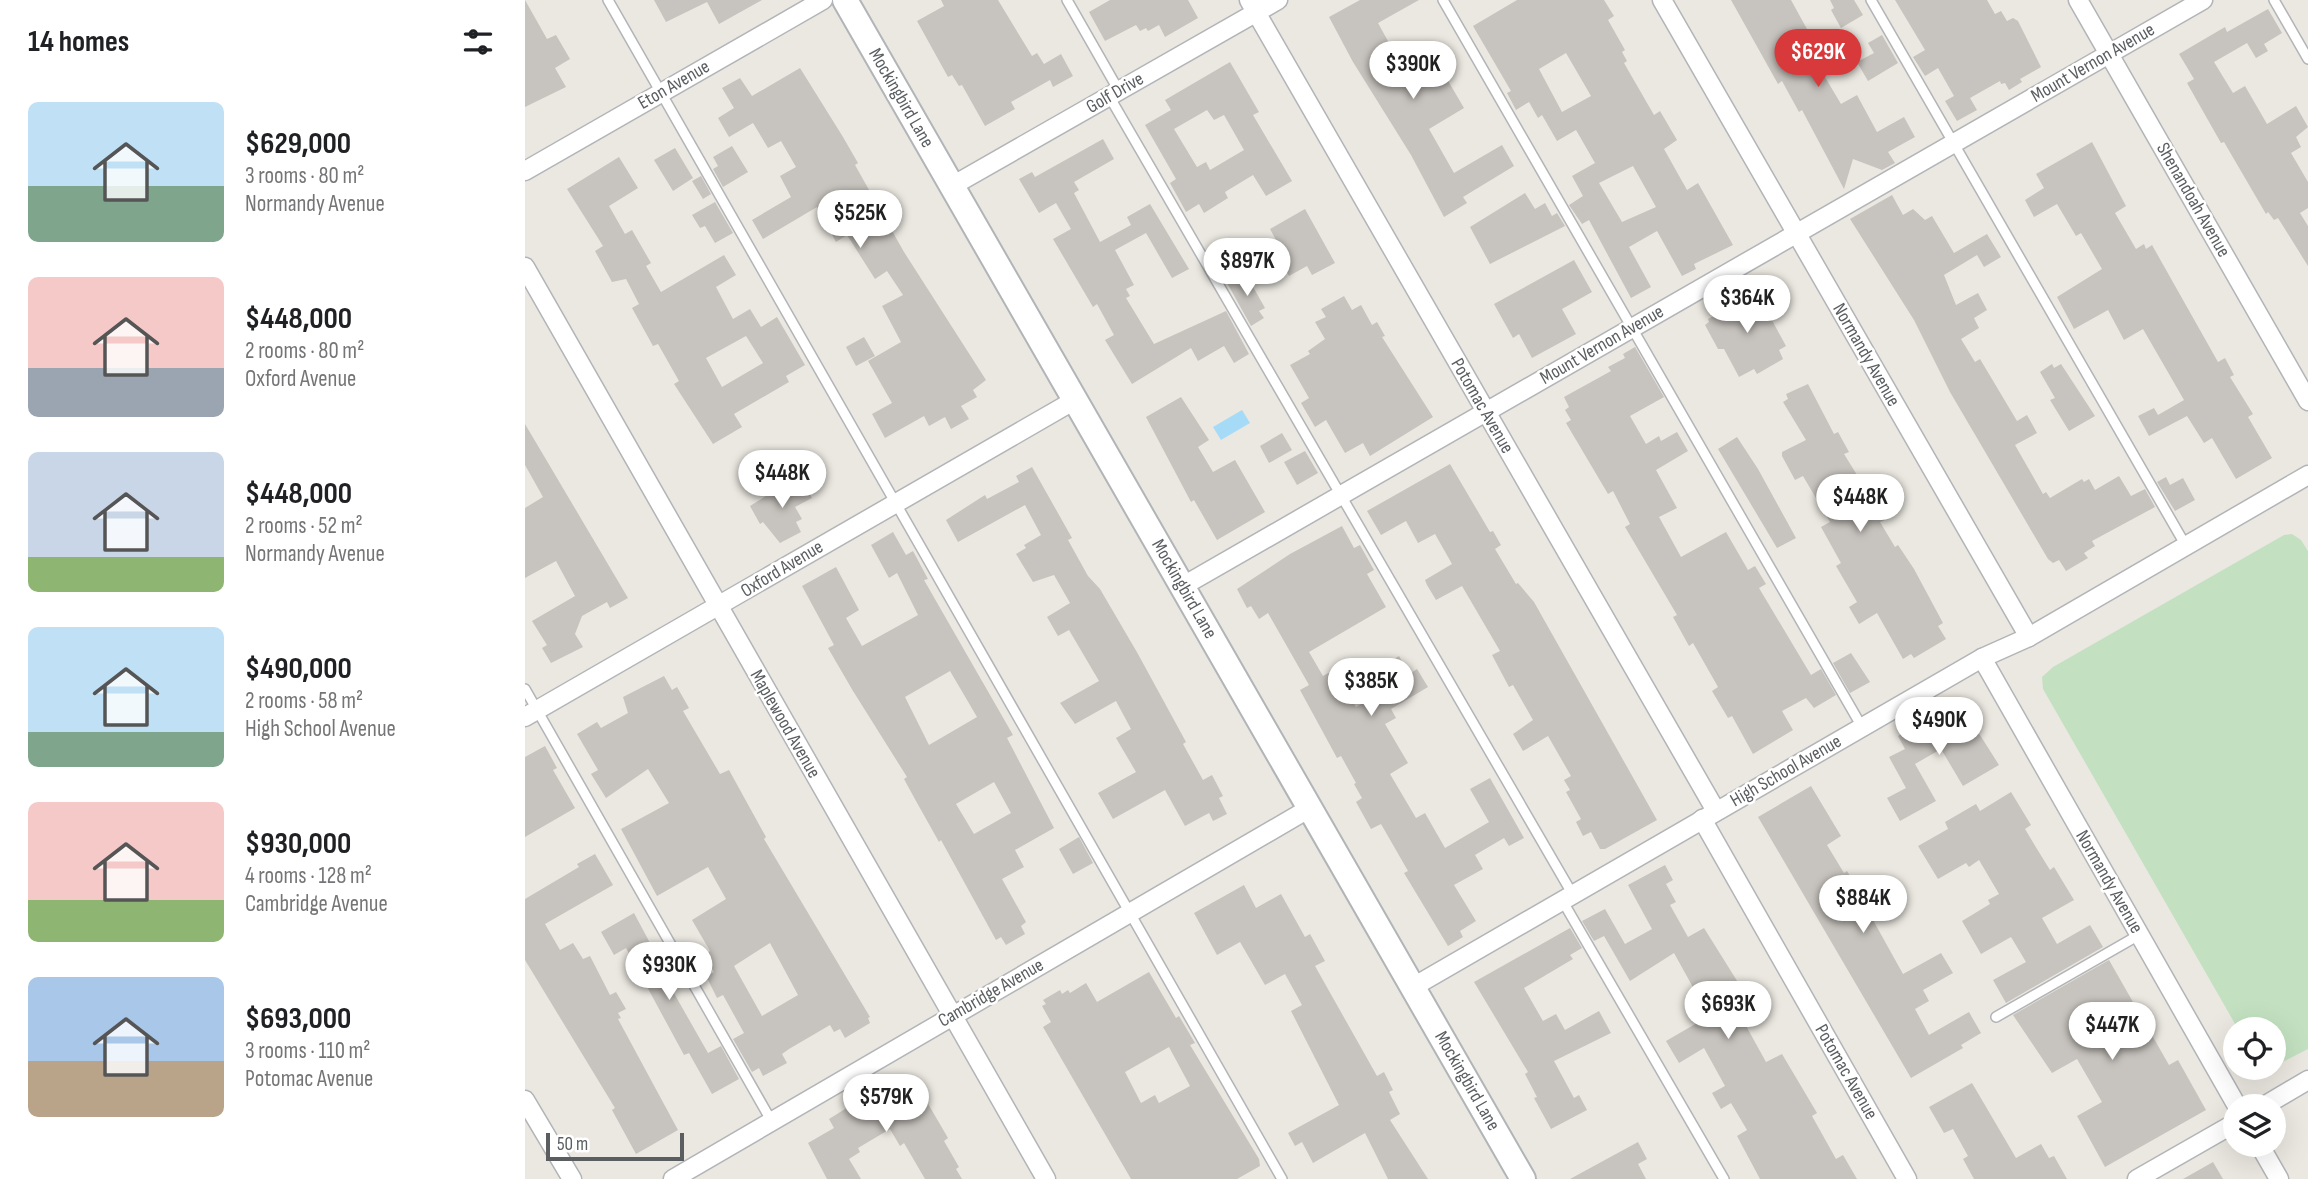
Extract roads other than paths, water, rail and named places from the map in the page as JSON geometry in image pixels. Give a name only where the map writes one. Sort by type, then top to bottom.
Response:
[{"type":"main road","name":"Mockingbird Lane","points":[[845,0],[1523,1179]]},
{"type":"street","name":"Eton Avenue","points":[[525,171],[823,0]]},
{"type":"street","name":"Golf Drive","points":[[952,186],[1114,94],[1253,6],[1278,0]]},
{"type":"street","name":"Normandy Avenue","points":[[1662,0],[2029,637]]},
{"type":"street","name":"Shenandoah Avenue","points":[[2078,0],[2308,401]]},
{"type":"street","name":"Mount Vernon Avenue","points":[[1183,586],[2203,0]]},
{"type":"street","name":"Potomac Avenue","points":[[1253,6],[1485,411],[1907,1179]]},
{"type":"street","name":"Maplewood Avenue","points":[[525,267],[1047,1179]]},
{"type":"street","name":"Oxford Avenue","points":[[531,714],[1075,400]]},
{"type":"street","name":"High School Avenue","points":[[1413,987],[1982,658],[2029,637],[2308,475]]},
{"type":"street","name":"Normandy Avenue","points":[[1982,658],[2230,1094]]},
{"type":"street","name":"Cambridge Avenue","points":[[673,1179],[1310,808]]},
{"type":"street","points":[[2284,1094],[2308,1080]]},
{"type":"street","points":[[525,1100],[572,1179]]},
{"type":"street","points":[[2137,1179],[2223,1130]]},
{"type":"street","points":[[2266,1157],[2279,1179]]},
{"type":"lane","points":[[608,0],[1282,1179]]},
{"type":"lane","points":[[1067,0],[1114,94],[1724,1179]]},
{"type":"lane","points":[[1443,0],[1862,727]]},
{"type":"lane","points":[[1871,0],[2186,546]]},
{"type":"lane","points":[[2274,0],[2308,59]]},
{"type":"lane","points":[[525,689],[531,714],[772,1122]]},
{"type":"lane","points":[[1996,1017],[2139,934]]},
{"type":"water","points":[[1242,410],[1250,423],[1221,440],[1213,427]]}]
